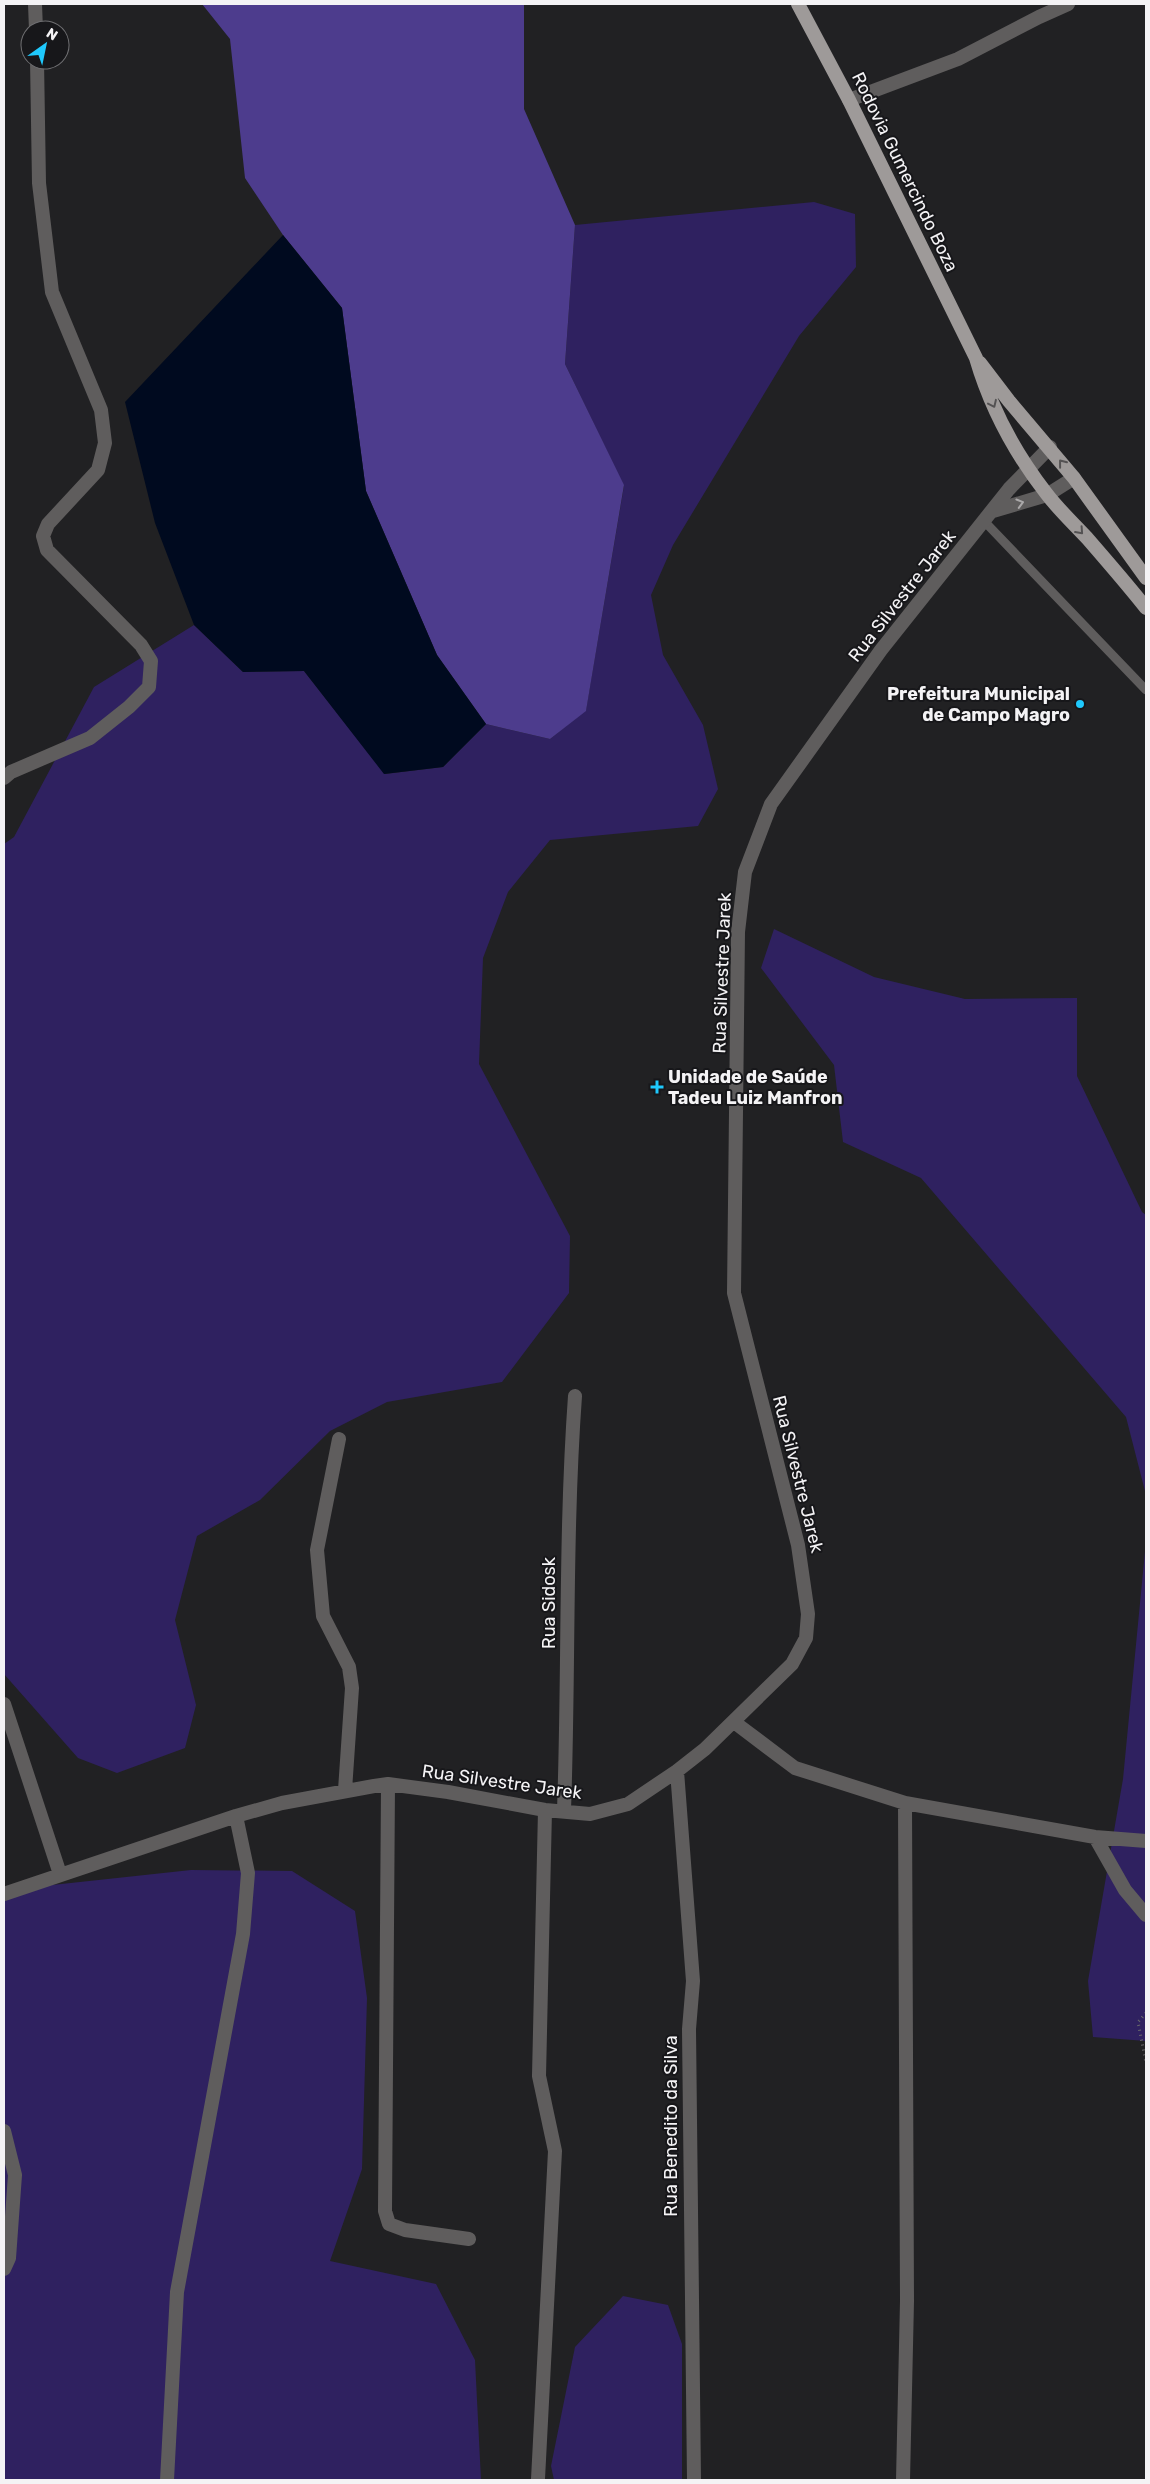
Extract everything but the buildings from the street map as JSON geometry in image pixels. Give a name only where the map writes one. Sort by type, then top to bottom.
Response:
[{"type":"main road","name":"Rodovia Gumercindo Boza","points":[[798,4],[848,100],[976,358],[984,385],[996,412],[1027,468],[1047,495],[1115,570],[1146,608]]},
{"type":"main road","name":"Rodovia Gumercindo Boza","points":[[976,358],[1009,401],[1050,447],[1074,478],[1146,578]]},
{"type":"street","points":[[35,4],[36,20]]},
{"type":"street","points":[[848,100],[958,60],[1038,16],[1068,4]]},
{"type":"street","points":[[4,778],[11,772],[90,738],[129,707],[149,687],[151,661],[140,645],[47,550],[43,536],[48,524],[98,470],[105,443],[101,410],[52,292],[39,184],[37,70]]},
{"type":"street","points":[[1027,468],[1050,447]]},
{"type":"street","name":"Rua Silvestre Jarek","points":[[4,1894],[236,1816],[282,1803],[344,1790],[388,1784],[448,1792],[545,1810],[564,1810],[590,1814],[628,1804],[677,1771],[734,1722],[792,1664],[806,1638],[808,1614],[798,1545],[734,1293],[738,932],[745,872],[771,804],[881,650],[1027,468]]},
{"type":"street","points":[[988,516],[1047,495],[1074,478]]},
{"type":"street","name":"Rua Sidosk","points":[[564,1810],[568,1703],[569,1471],[575,1396]]},
{"type":"street","points":[[339,1439],[317,1550],[323,1616],[349,1667],[352,1688],[344,1790]]},
{"type":"street","points":[[4,1704],[60,1874]]},
{"type":"street","points":[[734,1722],[796,1768],[906,1803],[1095,1837],[1146,1841]]},
{"type":"street","name":"Rua Benedito da Silva","points":[[677,1771],[693,1982],[689,2029],[694,2480]]},
{"type":"street","points":[[388,1784],[385,2211],[389,2224],[405,2230],[469,2239]]},
{"type":"street","points":[[903,2480],[907,2301],[906,1803]]},
{"type":"street","points":[[538,2479],[555,2151],[539,2076],[545,1810]]},
{"type":"street","points":[[167,2480],[177,2292],[243,1934],[248,1873],[236,1816]]},
{"type":"street","points":[[1095,1837],[1125,1890],[1146,1915]]},
{"type":"street","points":[[4,2130],[15,2175],[9,2258],[4,2269]]},
{"type":"lane","points":[[988,516],[1146,690]]},
{"type":"path","points":[[1146,2013],[1138,2022],[1146,2063]]},
{"type":"shaded area","points":[[202,4],[524,4],[524,109],[575,225],[565,364],[624,485],[586,711],[550,739],[486,724],[437,655],[366,491],[342,308],[283,235],[245,178],[230,39]]},
{"type":"shaded area","points":[[814,202],[855,214],[856,267],[799,336],[673,545],[651,595],[663,655],[703,725],[718,789],[698,826],[550,840],[508,892],[483,958],[479,1064],[570,1236],[569,1293],[502,1382],[387,1402],[330,1431],[260,1500],[197,1536],[175,1620],[196,1705],[185,1748],[117,1773],[78,1758],[4,1674],[4,844],[14,837],[94,687],[194,625],[243,672],[304,671],[385,774],[443,767],[486,724],[550,739],[586,710],[624,486],[565,364],[575,225]]},
{"type":"shaded area","points":[[774,929],[874,977],[965,999],[1077,998],[1077,1076],[1142,1212],[1146,1215],[1146,1495],[1126,1417],[921,1178],[843,1142],[834,1065],[761,968]]},
{"type":"shaded area","points":[[1146,1541],[1146,2041],[1093,2037],[1088,1981],[1123,1779]]},
{"type":"shaded area","points":[[191,1870],[292,1871],[355,1911],[367,1998],[362,2169],[330,2261],[436,2284],[475,2360],[481,2480],[4,2480],[4,1898],[43,1886]]},
{"type":"shaded area","points":[[623,2296],[668,2305],[682,2344],[682,2480],[554,2480],[551,2466],[575,2347]]},
{"type":"water","points":[[283,235],[342,308],[366,491],[437,655],[486,724],[443,767],[384,774],[304,671],[243,672],[194,625],[155,523],[125,402]]},
{"type":"place","name":"Prefeitura Municipal de Campo Magro","points":[[1080,704]]},
{"type":"place","name":"Unidade de Saúde Tadeu Luiz Manfron","points":[[657,1087]]}]
